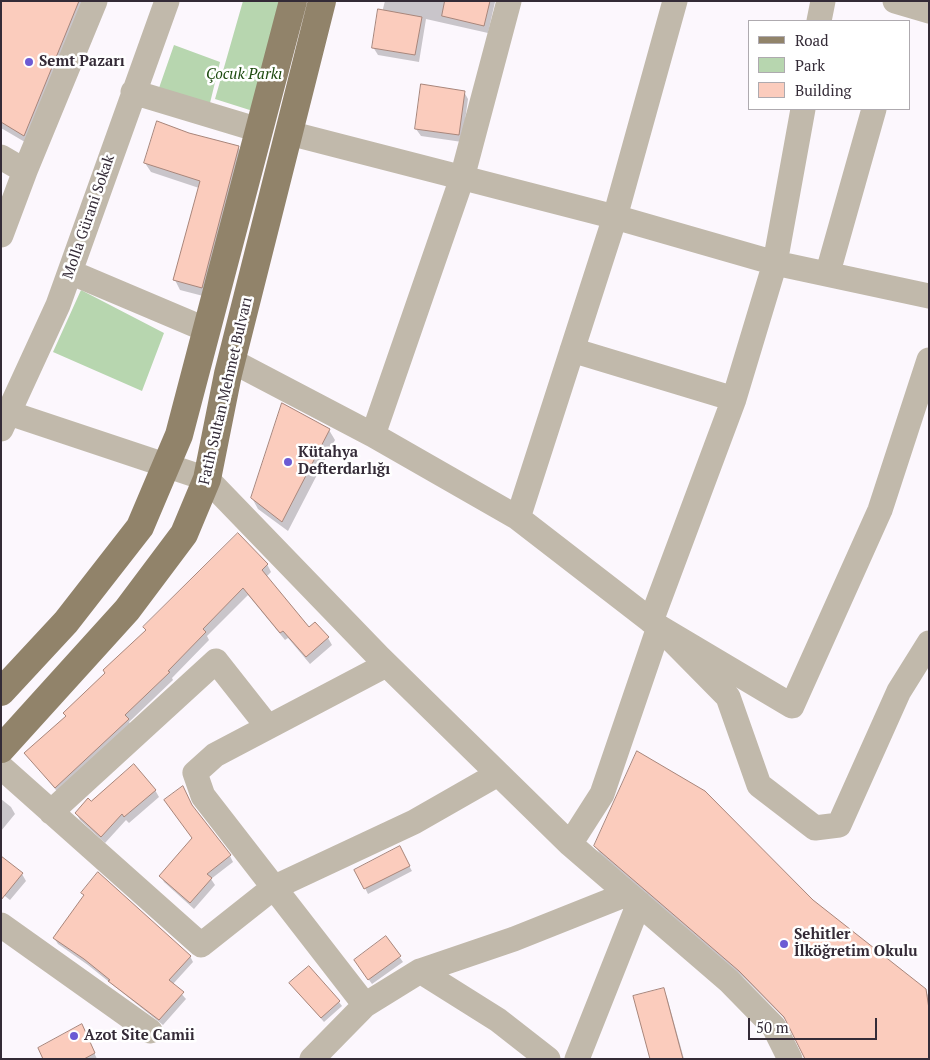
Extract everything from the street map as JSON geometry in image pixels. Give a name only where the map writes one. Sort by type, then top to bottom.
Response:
[{"type":"main road","name":"Fatih Sultan Mehmet Bulvarı","points":[[1,692],[66,622],[140,527],[166,466],[179,435],[293,1]]},
{"type":"main road","name":"Fatih Sultan Mehmet Bulvarı","points":[[1,749],[127,610],[184,534],[207,480],[232,361],[322,1]]},
{"type":"street","points":[[1,235],[25,171],[95,1]]},
{"type":"street","name":"Molla Gürani Sokak","points":[[5,421],[58,305],[167,1]]},
{"type":"street","points":[[373,435],[462,178],[509,1]]},
{"type":"street","points":[[518,518],[615,217],[675,1]]},
{"type":"street","points":[[819,20],[823,1]]},
{"type":"street","points":[[900,9],[929,11]]},
{"type":"street","points":[[133,92],[259,130]]},
{"type":"street","points":[[570,844],[602,794],[655,624],[734,399],[776,263],[803,110]]},
{"type":"street","points":[[828,272],[874,110]]},
{"type":"street","points":[[289,133],[615,217],[776,263],[828,272],[929,296]]},
{"type":"street","points":[[1,157],[25,171]]},
{"type":"street","points":[[70,272],[207,330]]},
{"type":"street","points":[[572,350],[734,399]]},
{"type":"street","points":[[232,361],[373,435],[518,518],[655,624],[792,706],[880,510],[929,360]]},
{"type":"street","points":[[5,421],[166,466],[207,480],[386,665],[570,844],[729,981],[774,1027],[790,1059]]},
{"type":"street","points":[[655,624],[728,697],[759,785],[816,828],[839,825],[899,690],[929,643]]},
{"type":"street","points":[[51,812],[216,661],[268,727]]},
{"type":"street","points":[[365,1005],[203,796],[195,773],[215,755],[386,665]]},
{"type":"street","points":[[1,767],[201,945],[273,888],[414,822],[498,774]]},
{"type":"street","points":[[312,1059],[365,1005],[420,971],[633,899]]},
{"type":"street","points":[[577,1059],[633,899]]},
{"type":"street","points":[[1,925],[150,1031]]},
{"type":"street","points":[[420,971],[498,1020],[548,1059]]},
{"type":"green space","name":"Çocuk Parkı","points":[[243,1],[285,1],[256,112],[215,99]]},
{"type":"green space","points":[[174,45],[220,62],[210,103],[159,88]]},
{"type":"green space","points":[[81,290],[164,333],[142,391],[53,352]]},
{"type":"building","name":"Semt Pazarı","points":[[1,1],[79,1],[24,136],[1,122]]},
{"type":"building","points":[[445,1],[490,1],[484,26],[442,16]]},
{"type":"building","points":[[378,9],[422,17],[415,55],[372,48]]},
{"type":"building","points":[[421,84],[465,91],[459,135],[415,129]]},
{"type":"building","points":[[157,121],[189,133],[239,146],[202,288],[173,280],[200,181],[144,163]]},
{"type":"building","name":"Kütahya Defterdarlığı","points":[[282,403],[330,429],[282,522],[251,498]]},
{"type":"building","points":[[238,533],[268,564],[262,570],[309,627],[315,622],[329,637],[306,657],[283,631],[280,633],[243,588],[203,629],[206,632],[168,671],[170,672],[125,715],[129,719],[55,788],[24,753],[66,716],[63,713],[105,673],[103,670],[146,630],[143,627]]},
{"type":"building","name":"Şehitler İlköğretim Okulu","points":[[637,751],[705,791],[813,900],[926,989],[929,1009],[929,1059],[805,1059],[784,1017],[739,971],[594,846]]},
{"type":"building","points":[[134,764],[156,790],[124,817],[122,814],[101,837],[75,813],[88,798],[91,801]]},
{"type":"building","points":[[183,786],[192,805],[231,855],[207,874],[212,878],[190,903],[159,876],[192,838],[164,800]]},
{"type":"building","points":[[400,846],[410,866],[364,889],[354,870]]},
{"type":"building","points":[[1,856],[23,873],[1,900]]},
{"type":"building","points":[[98,872],[191,956],[169,980],[184,992],[159,1020],[108,981],[110,980],[84,959],[53,938],[84,895],[81,893]]},
{"type":"building","points":[[386,936],[401,956],[368,980],[354,960]]},
{"type":"building","points":[[309,966],[340,1001],[321,1018],[289,983]]},
{"type":"building","points":[[664,988],[683,1059],[650,1059],[633,996]]},
{"type":"building","name":"Azot Site Camii","points":[[82,1024],[95,1053],[84,1059],[43,1059],[38,1048]]},
{"type":"place","name":"Semt Pazarı","points":[[29,62]]},
{"type":"place","name":"Kütahya Defterdarlığı","points":[[288,462]]},
{"type":"place","name":"Şehitler İlköğretim Okulu","points":[[784,944]]},
{"type":"place","name":"Azot Site Camii","points":[[74,1036]]}]
